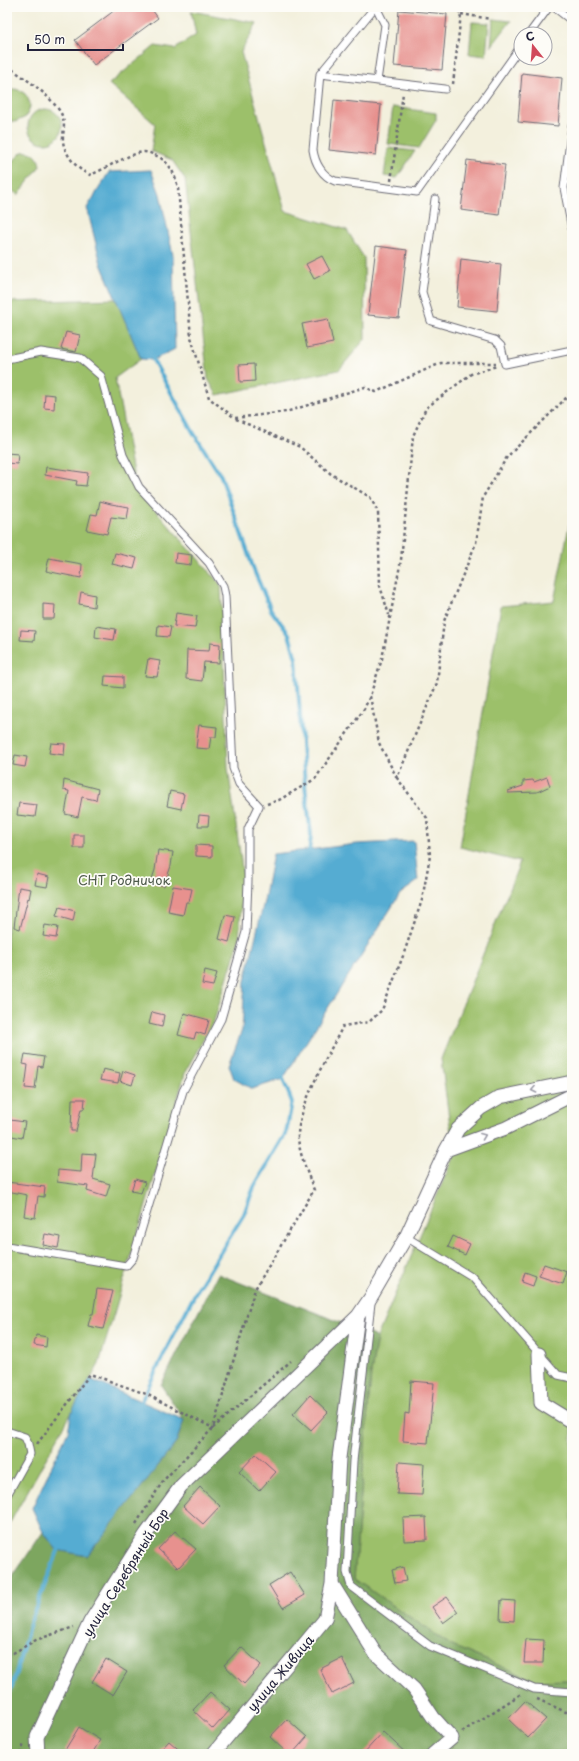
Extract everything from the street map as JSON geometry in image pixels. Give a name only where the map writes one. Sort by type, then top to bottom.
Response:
[{"type":"street","points":[[358,1316],[371,1297],[406,1237],[446,1150],[458,1129],[465,1121],[481,1108],[500,1097],[572,1082]]},
{"type":"street","points":[[446,1150],[506,1128],[572,1095]]},
{"type":"street","name":"улица Живица","points":[[213,1754],[325,1619],[332,1584],[339,1458],[358,1316]]},
{"type":"street","name":"улица Серебряный Бор","points":[[38,1754],[37,1737],[90,1622],[146,1534],[181,1486],[358,1316]]},
{"type":"street","points":[[538,1354],[541,1403],[572,1422]]},
{"type":"street","points":[[332,1584],[375,1653],[414,1689],[433,1717],[452,1738],[433,1754]]},
{"type":"lane","points":[[377,81],[385,25],[376,7],[320,74],[313,150],[316,161],[324,174],[330,179],[417,192],[513,57]]},
{"type":"lane","points":[[536,26],[549,7]]},
{"type":"lane","points":[[554,7],[572,21]]},
{"type":"lane","points":[[320,74],[445,89]]},
{"type":"lane","points":[[572,125],[564,188],[572,229]]},
{"type":"lane","points":[[435,198],[422,292],[431,321],[495,340],[501,346],[505,364],[572,350]]},
{"type":"lane","points":[[7,359],[41,352],[80,358],[101,376],[123,455],[139,488],[209,563],[223,586],[226,596],[233,768],[239,784],[259,806],[248,829],[246,932],[221,1019],[183,1091],[133,1258],[126,1266],[7,1246]]},
{"type":"lane","points":[[406,1237],[473,1278],[538,1354],[558,1375],[572,1378]]},
{"type":"lane","points":[[371,1297],[353,1461],[346,1572],[351,1586],[430,1646],[534,1688],[572,1692]]},
{"type":"lane","points":[[7,1430],[25,1438],[30,1454],[7,1495]]},
{"type":"path","points":[[445,89],[452,90],[461,14],[458,7]]},
{"type":"path","points":[[461,14],[490,19]]},
{"type":"path","points":[[7,66],[40,89],[59,111],[65,124],[64,145],[80,171],[90,175],[121,160],[143,152],[150,153],[163,160],[171,168],[178,188],[191,337],[209,398],[235,418],[300,447],[331,474],[370,497],[378,512],[380,586],[390,615]]},
{"type":"path","points":[[390,187],[404,85]]},
{"type":"path","points":[[235,418],[286,412],[365,387],[376,392],[441,363],[505,364]]},
{"type":"path","points":[[259,806],[279,800],[315,779],[364,709],[370,696],[382,659],[401,560],[413,436],[426,408],[471,374],[505,364]]},
{"type":"path","points":[[398,778],[437,683],[444,621],[476,543],[483,497],[508,457],[572,392]]},
{"type":"path","points":[[214,1428],[255,1289],[314,1190],[304,1166],[298,1135],[302,1115],[316,1078],[343,1026],[369,1022],[382,1010],[403,956],[422,900],[430,856],[427,818],[398,778],[379,743],[370,696]]},
{"type":"path","points":[[135,1526],[163,1482],[214,1428],[296,1356]]},
{"type":"path","points":[[30,1454],[90,1374],[146,1394],[214,1428]]},
{"type":"path","points":[[71,1633],[77,1620]]},
{"type":"path","points":[[7,1652],[13,1653],[36,1640],[74,1627]]},
{"type":"path","points":[[452,1738],[522,1693]]},
{"type":"path","points":[[535,1698],[566,1712],[572,1710]]},
{"type":"path","points":[[21,1754],[25,1740]]},
{"type":"green space","points":[[191,11],[257,23],[241,52],[285,211],[347,230],[364,258],[365,339],[339,370],[217,395],[208,379],[185,179],[172,160],[151,151],[155,124],[109,84],[155,46],[175,49],[196,35]]},
{"type":"green space","points":[[493,19],[511,21],[491,47]]},
{"type":"green space","points":[[472,22],[489,23],[486,56],[469,54]]},
{"type":"green space","points":[[15,89],[26,95],[29,100],[30,107],[26,117],[15,122],[7,120],[7,91]]},
{"type":"green space","points":[[393,107],[436,113],[436,120],[419,148],[388,144]]},
{"type":"green space","points":[[42,109],[48,109],[52,110],[59,116],[62,126],[61,133],[55,140],[48,143],[42,143],[38,142],[31,136],[28,129],[28,123],[29,119],[35,112]]},
{"type":"green space","points":[[388,148],[415,151],[397,178],[384,176]]},
{"type":"green space","points":[[22,152],[34,154],[38,159],[40,166],[18,195],[7,186],[7,167]]},
{"type":"green space","name":"СНТ Родничок","points":[[117,299],[141,359],[115,378],[136,488],[221,585],[228,768],[243,875],[239,941],[214,1021],[186,1070],[99,1364],[7,1528],[7,302]]},
{"type":"green space","points":[[572,511],[572,1680],[536,1681],[452,1646],[354,1579],[371,1373],[377,1337],[454,1155],[441,1059],[520,862],[460,847],[501,606],[554,601]]},
{"type":"green space","points":[[218,1274],[377,1337],[371,1373],[354,1579],[452,1646],[536,1681],[572,1680],[572,1754],[7,1754],[7,1585],[43,1532],[57,1550],[176,1443],[184,1420],[161,1385]]},
{"type":"water","points":[[151,170],[160,194],[173,255],[175,349],[153,360],[141,359],[101,264],[87,208],[109,172]]},
{"type":"water","points":[[414,841],[418,881],[400,894],[283,1079],[252,1089],[234,1079],[229,1065],[242,1030],[245,981],[264,901],[273,854],[357,844]]},
{"type":"water","points":[[90,1379],[184,1420],[176,1443],[87,1556],[57,1550],[43,1532],[32,1508],[68,1431],[72,1411]]},
{"type":"building","points":[[119,7],[150,7],[158,18],[94,65],[75,40]]},
{"type":"building","points":[[399,10],[447,14],[442,70],[394,66]]},
{"type":"building","points":[[522,73],[562,78],[558,126],[518,122]]},
{"type":"building","points":[[334,100],[381,105],[376,155],[329,150]]},
{"type":"building","points":[[467,160],[505,165],[499,215],[461,210]]},
{"type":"building","points":[[376,246],[407,250],[399,318],[368,315]]},
{"type":"building","points":[[322,256],[330,271],[314,279],[306,264]]},
{"type":"building","points":[[461,259],[501,264],[497,311],[457,307]]},
{"type":"building","points":[[328,319],[333,343],[307,348],[302,324]]},
{"type":"building","points":[[66,332],[80,335],[76,352],[61,349]]},
{"type":"building","points":[[254,364],[255,381],[240,382],[239,365]]},
{"type":"building","points":[[45,394],[55,395],[54,409],[44,408]]},
{"type":"building","points":[[7,453],[18,454],[17,464],[7,463]]},
{"type":"building","points":[[46,467],[88,473],[86,486],[76,485],[77,481],[45,475]]},
{"type":"building","points":[[100,501],[129,507],[127,519],[111,517],[107,534],[87,530],[91,514],[97,515]]},
{"type":"building","points":[[115,553],[137,558],[134,569],[112,564]]},
{"type":"building","points":[[176,553],[192,555],[191,565],[175,563]]},
{"type":"building","points":[[49,558],[82,564],[81,578],[46,571]]},
{"type":"building","points":[[81,592],[95,595],[94,607],[79,604]]},
{"type":"building","points":[[43,604],[55,605],[54,619],[43,619]]},
{"type":"building","points":[[176,613],[197,616],[195,628],[174,626]]},
{"type":"building","points":[[158,625],[171,627],[169,637],[157,636]]},
{"type":"building","points":[[96,626],[116,629],[114,640],[95,637]]},
{"type":"building","points":[[21,630],[35,631],[34,641],[20,640]]},
{"type":"building","points":[[210,643],[220,644],[219,663],[204,662],[202,681],[186,679],[187,650],[209,651]]},
{"type":"building","points":[[148,659],[160,661],[157,677],[145,676]]},
{"type":"building","points":[[105,676],[123,677],[123,688],[104,686]]},
{"type":"building","points":[[199,725],[217,727],[216,737],[211,737],[209,749],[196,748]]},
{"type":"building","points":[[51,743],[65,744],[64,755],[49,753]]},
{"type":"building","points":[[15,755],[27,757],[25,767],[13,765]]},
{"type":"building","points":[[547,777],[550,786],[537,792],[508,793],[508,791],[523,786],[523,781],[533,780],[534,782]]},
{"type":"building","points":[[64,780],[98,789],[96,800],[82,797],[78,817],[65,814],[69,791],[63,790]]},
{"type":"building","points":[[170,791],[184,794],[181,809],[167,806]]},
{"type":"building","points":[[19,803],[37,805],[35,817],[17,815]]},
{"type":"building","points":[[199,815],[209,816],[208,826],[198,826]]},
{"type":"building","points":[[74,835],[84,835],[84,848],[74,848]]},
{"type":"building","points":[[196,845],[212,846],[212,857],[196,856]]},
{"type":"building","points":[[158,850],[173,852],[171,866],[164,886],[151,882],[155,870]]},
{"type":"building","points":[[37,874],[49,877],[47,887],[35,885]]},
{"type":"building","points":[[173,886],[192,889],[189,902],[186,902],[183,915],[168,912]]},
{"type":"building","points":[[19,887],[31,889],[20,929],[14,927]]},
{"type":"building","points":[[59,907],[75,911],[73,921],[56,916]]},
{"type":"building","points":[[225,915],[235,917],[229,942],[219,939]]},
{"type":"building","points":[[45,925],[58,927],[56,938],[43,936]]},
{"type":"building","points":[[205,970],[217,973],[213,986],[202,984]]},
{"type":"building","points":[[152,1012],[164,1015],[162,1027],[149,1024]]},
{"type":"building","points":[[184,1013],[209,1020],[205,1035],[196,1032],[194,1039],[178,1035]]},
{"type":"building","points":[[25,1054],[44,1057],[42,1067],[38,1066],[35,1089],[25,1088],[28,1065],[23,1064]]},
{"type":"building","points":[[103,1069],[120,1073],[118,1083],[100,1080]]},
{"type":"building","points":[[123,1071],[135,1075],[132,1085],[120,1081]]},
{"type":"building","points":[[72,1099],[85,1099],[84,1109],[81,1109],[76,1131],[71,1131]]},
{"type":"building","points":[[10,1120],[25,1122],[22,1138],[7,1135]]},
{"type":"building","points":[[82,1153],[96,1154],[93,1179],[110,1184],[106,1197],[87,1191],[88,1186],[57,1182],[58,1170],[81,1172]]},
{"type":"building","points":[[135,1179],[145,1182],[141,1193],[131,1191]]},
{"type":"building","points":[[7,1182],[45,1187],[44,1197],[38,1196],[35,1218],[24,1216],[27,1195],[7,1191]]},
{"type":"building","points":[[45,1234],[60,1237],[58,1248],[43,1245]]},
{"type":"building","points":[[453,1236],[470,1244],[465,1255],[448,1247]]},
{"type":"building","points":[[544,1264],[567,1272],[563,1284],[539,1276]]},
{"type":"building","points":[[525,1272],[536,1276],[533,1286],[522,1282]]},
{"type":"building","points":[[97,1289],[113,1291],[103,1329],[88,1326],[91,1314],[93,1314]]},
{"type":"building","points":[[36,1335],[47,1337],[46,1347],[34,1345]]},
{"type":"building","points":[[411,1381],[434,1383],[428,1443],[403,1441],[405,1413],[409,1414]]},
{"type":"building","points":[[310,1395],[328,1412],[311,1430],[293,1414]]},
{"type":"building","points":[[256,1454],[276,1472],[259,1491],[239,1472]]},
{"type":"building","points":[[399,1462],[424,1464],[422,1495],[397,1494]]},
{"type":"building","points":[[200,1487],[220,1506],[203,1524],[183,1506]]},
{"type":"building","points":[[426,1517],[427,1540],[404,1541],[403,1518]]},
{"type":"building","points":[[175,1531],[196,1549],[178,1568],[158,1549]]},
{"type":"building","points":[[403,1567],[406,1581],[395,1583],[392,1570]]},
{"type":"building","points":[[290,1572],[305,1595],[283,1608],[269,1585]]},
{"type":"building","points":[[447,1597],[458,1612],[443,1623],[432,1607]]},
{"type":"building","points":[[501,1600],[515,1601],[514,1621],[500,1620]]},
{"type":"building","points":[[526,1639],[544,1640],[543,1663],[524,1663]]},
{"type":"building","points":[[241,1647],[261,1665],[244,1684],[224,1665]]},
{"type":"building","points":[[342,1658],[354,1683],[332,1694],[320,1669]]},
{"type":"building","points":[[106,1659],[127,1672],[113,1695],[92,1682]]},
{"type":"building","points":[[210,1692],[230,1710],[213,1729],[193,1710]]},
{"type":"building","points":[[525,1701],[546,1719],[528,1738],[508,1719]]},
{"type":"building","points":[[287,1719],[307,1737],[292,1754],[288,1754],[270,1737]]},
{"type":"building","points":[[79,1727],[100,1740],[92,1754],[71,1754],[65,1750]]},
{"type":"building","points":[[383,1732],[407,1754],[363,1754]]},
{"type":"building","points":[[169,1741],[184,1754],[157,1754]]},
{"type":"waterway","points":[[152,355],[153,360],[193,432],[221,476],[255,573],[271,610],[289,634],[296,659],[305,785],[311,835],[309,855]]},
{"type":"waterway","points":[[139,1406],[196,1292],[244,1214],[254,1187],[286,1133],[292,1102],[283,1079],[283,1074]]},
{"type":"waterway","points":[[7,1698],[12,1687],[30,1623],[60,1546]]}]
